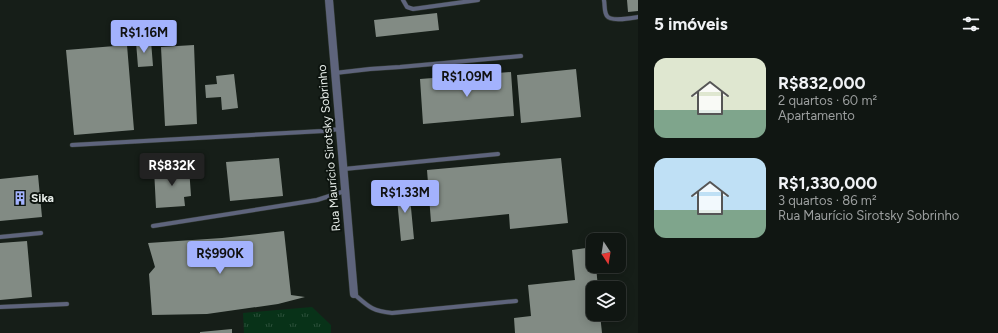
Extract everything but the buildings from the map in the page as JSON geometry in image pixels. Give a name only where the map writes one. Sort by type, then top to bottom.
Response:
[{"type":"street","name":"Rua Maurício Sirotsky Sobrinho","points":[[328,0],[354,294]]},
{"type":"lane","points":[[402,0],[407,7],[413,9],[478,0]]},
{"type":"lane","points":[[604,0],[608,18],[638,17]]},
{"type":"lane","points":[[335,73],[521,56]]},
{"type":"lane","points":[[72,145],[316,132],[340,129]]},
{"type":"lane","points":[[343,169],[498,154]]},
{"type":"lane","points":[[153,226],[317,200],[345,191]]},
{"type":"lane","points":[[0,237],[41,233]]},
{"type":"lane","points":[[354,294],[371,308],[380,312],[392,313],[516,301]]},
{"type":"lane","points":[[0,307],[67,304]]},
{"type":"green space","points":[[312,307],[331,325],[331,333],[244,333],[243,313]]},
{"type":"place","name":"Sika","points":[[20,198]]}]
